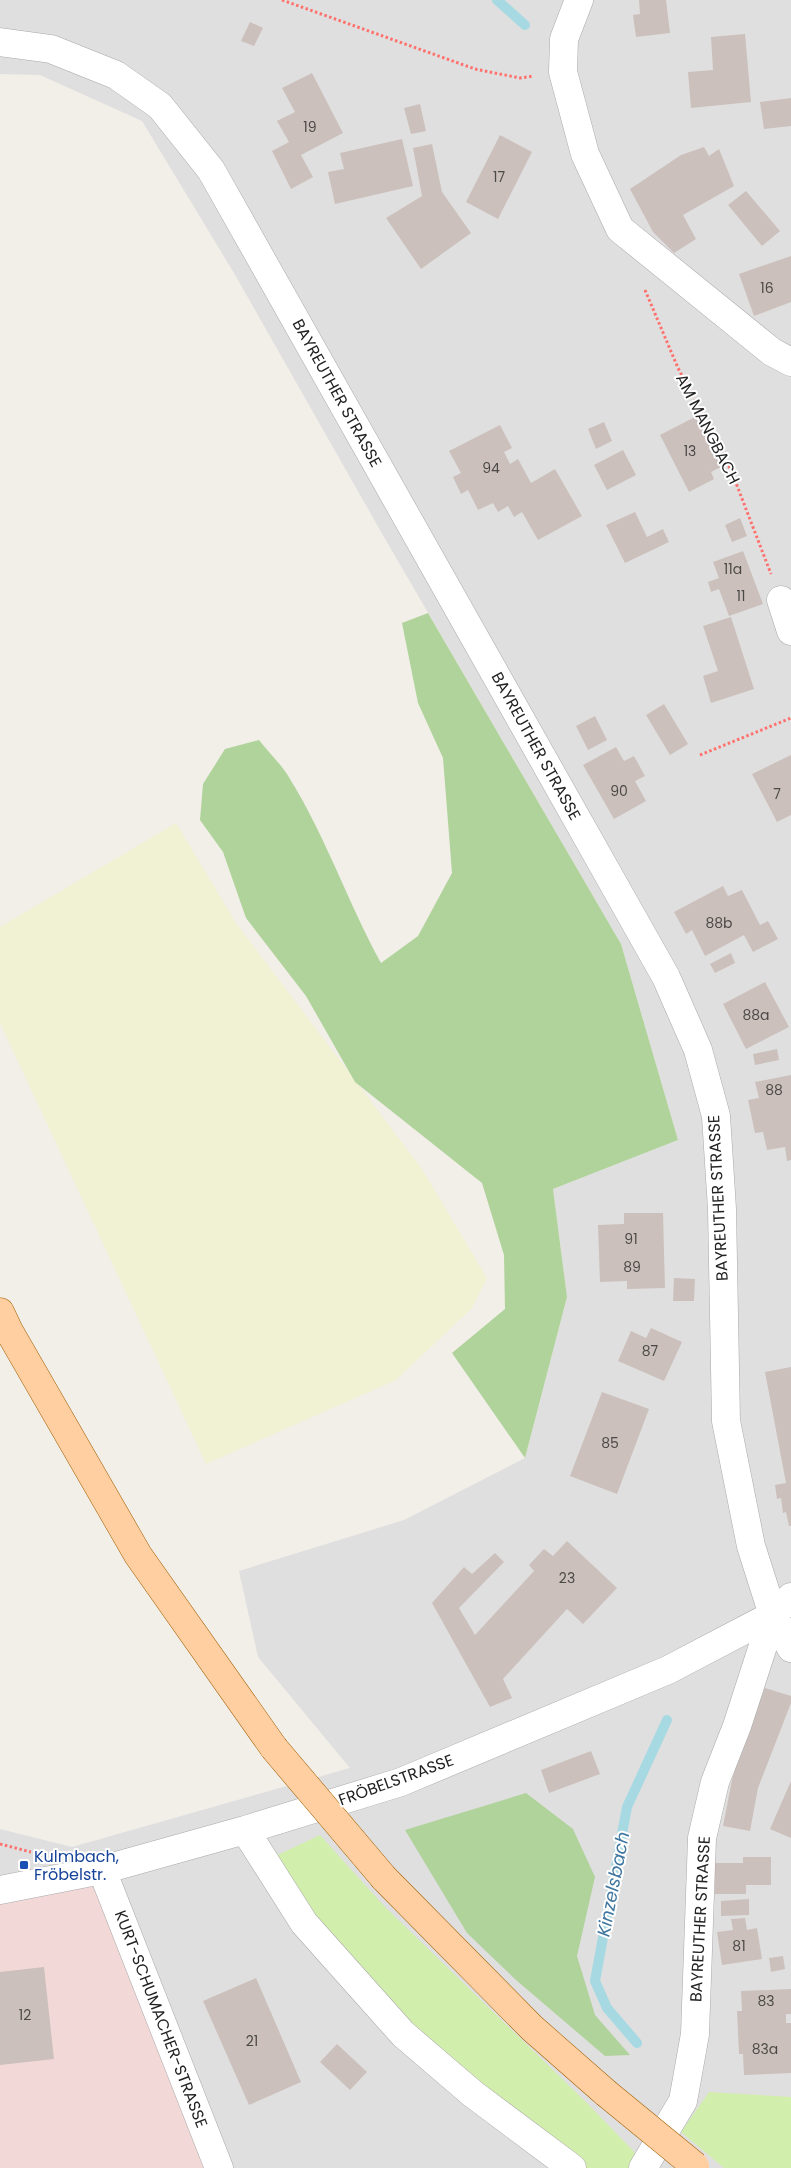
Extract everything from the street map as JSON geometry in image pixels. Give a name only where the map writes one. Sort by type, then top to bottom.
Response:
[{"type":"main road","points":[[0,1312],[9,1331],[138,1555],[274,1748],[384,1878],[532,2028],[606,2093],[696,2167]]},
{"type":"street","points":[[579,0],[564,40],[563,72],[585,154],[620,229],[772,352],[791,362]]},
{"type":"street","name":"BAYREUTHER STRASSE","points":[[0,42],[50,49],[116,75],[160,106],[211,170],[666,977],[698,1050],[716,1116],[722,1209],[726,1421],[750,1546],[782,1606],[791,1648]]},
{"type":"street","points":[[781,600],[791,631]]},
{"type":"street","name":"BAYREUTHER STRASSE","points":[[643,2168],[683,2101],[695,2034],[702,1838],[715,1782],[782,1606]]},
{"type":"street","name":"FRÖBELSTRASSE","points":[[0,1890],[102,1870],[246,1830],[402,1782],[668,1670],[782,1606]]},
{"type":"street","points":[[246,1830],[304,1924],[403,2034],[473,2094],[572,2168]]},
{"type":"street","name":"KURT-SCHUMACHER-STRASSE","points":[[102,1870],[219,2168]]},
{"type":"path","points":[[282,0],[420,51],[475,69],[520,78],[563,72]]},
{"type":"path","name":"AM MANGBACH","points":[[642,281],[678,368],[731,470],[781,600]]},
{"type":"path","points":[[700,755],[791,718]]},
{"type":"shaded area","points":[[0,0],[791,0],[791,2168],[0,2168],[0,1829],[72,1847],[350,1768],[258,1657],[239,1571],[404,1520],[525,1458],[567,1297],[553,1189],[678,1140],[621,944],[384,537],[234,273],[142,121],[40,75],[0,74]]},
{"type":"shaded area","points":[[95,1884],[206,2168],[0,2168],[0,1899]]},
{"type":"green space","points":[[428,613],[621,944],[678,1140],[553,1189],[567,1297],[525,1458],[452,1353],[505,1309],[504,1255],[482,1183],[355,1082],[306,996],[246,918],[223,852],[200,820],[203,784],[225,749],[259,740],[283,769],[303,801],[381,963],[418,936],[452,873],[443,758],[418,703],[402,623]]},
{"type":"green space","points":[[176,823],[236,923],[422,1169],[487,1278],[472,1308],[396,1380],[206,1464],[0,1023],[0,927]]},
{"type":"green space","points":[[526,1793],[573,1829],[595,1877],[577,1956],[595,2015],[630,2055],[605,2056],[516,1980],[467,1933],[405,1830]]},
{"type":"green space","points":[[320,1835],[384,1906],[588,2104],[646,2164],[643,2168],[572,2168],[473,2094],[265,1861]]},
{"type":"green space","points":[[709,2092],[791,2097],[791,2168],[724,2168],[681,2132]]},
{"type":"building","points":[[639,0],[666,0],[670,33],[636,37],[633,15],[640,14]]},
{"type":"building","points":[[250,22],[263,28],[254,46],[241,41]]},
{"type":"building","points":[[745,34],[751,102],[691,108],[688,72],[713,70],[711,37]]},
{"type":"building","points":[[312,73],[343,133],[301,155],[313,177],[291,189],[272,151],[289,142],[277,121],[295,112],[282,88]]},
{"type":"building","points":[[791,98],[791,126],[764,129],[760,102]]},
{"type":"building","points":[[420,104],[426,131],[411,134],[404,108]]},
{"type":"building","points":[[500,135],[532,152],[498,219],[466,202]]},
{"type":"building","points":[[402,139],[413,186],[335,204],[328,172],[344,169],[340,153]]},
{"type":"building","points":[[432,144],[442,192],[471,233],[421,269],[386,218],[422,196],[413,148]]},
{"type":"building","points":[[704,147],[709,156],[719,149],[734,186],[683,215],[696,239],[674,253],[653,232],[630,189],[681,155]]},
{"type":"building","points":[[746,191],[780,231],[762,246],[728,205]]},
{"type":"building","points":[[791,256],[791,302],[754,316],[739,274]]},
{"type":"building","points":[[695,417],[721,467],[711,472],[714,479],[689,492],[660,435]]},
{"type":"building","points":[[604,422],[612,441],[596,449],[588,429]]},
{"type":"building","points":[[500,425],[512,448],[504,452],[510,464],[518,459],[531,483],[555,469],[582,516],[538,540],[522,512],[514,517],[508,506],[498,512],[493,503],[478,510],[468,490],[461,494],[453,477],[461,473],[449,451]]},
{"type":"building","points":[[623,450],[636,475],[607,490],[594,465]]},
{"type":"building","points":[[635,512],[647,537],[663,529],[669,542],[625,563],[606,525]]},
{"type":"building","points":[[740,518],[747,536],[732,542],[725,525]]},
{"type":"building","points":[[743,551],[763,604],[729,616],[719,589],[711,592],[708,582],[719,578],[713,562]]},
{"type":"building","points":[[731,617],[754,689],[711,703],[703,676],[718,671],[703,626]]},
{"type":"building","points":[[664,704],[688,744],[670,755],[646,715]]},
{"type":"building","points":[[595,716],[607,740],[588,750],[576,726]]},
{"type":"building","points":[[616,747],[624,761],[634,756],[645,776],[635,781],[646,801],[614,819],[583,765]]},
{"type":"building","points":[[791,755],[791,815],[777,822],[752,774]]},
{"type":"building","points":[[723,886],[728,896],[742,890],[760,925],[768,921],[778,939],[753,952],[744,935],[705,956],[692,930],[686,934],[674,912]]},
{"type":"building","points":[[731,953],[735,963],[715,973],[710,964]]},
{"type":"building","points":[[765,982],[789,1027],[746,1049],[723,1004]]},
{"type":"building","points":[[777,1049],[779,1060],[755,1065],[753,1054]]},
{"type":"building","points":[[791,1075],[791,1160],[787,1161],[785,1147],[767,1150],[763,1132],[755,1133],[748,1100],[759,1098],[755,1082]]},
{"type":"building","points":[[624,1213],[663,1213],[665,1288],[627,1289],[627,1281],[600,1282],[598,1225],[624,1224]]},
{"type":"building","points":[[674,1278],[695,1279],[694,1301],[673,1301]]},
{"type":"building","points":[[651,1328],[682,1342],[664,1381],[618,1361],[631,1331],[646,1338]]},
{"type":"building","points":[[791,1367],[791,1526],[789,1526],[786,1512],[783,1513],[781,1498],[777,1499],[775,1485],[786,1483],[765,1372]]},
{"type":"building","points":[[602,1392],[649,1409],[617,1494],[570,1476]]},
{"type":"building","points":[[567,1541],[617,1588],[583,1624],[567,1609],[503,1679],[512,1698],[490,1707],[432,1603],[464,1567],[472,1574],[495,1553],[504,1562],[459,1608],[475,1635],[534,1571],[529,1565],[544,1549],[553,1556]]},
{"type":"building","points":[[765,1688],[791,1696],[791,1703],[758,1788],[750,1831],[723,1826],[732,1780],[744,1738]]},
{"type":"building","points":[[591,1751],[600,1774],[549,1793],[541,1770]]},
{"type":"building","points":[[791,1781],[791,1838],[770,1829]]},
{"type":"building","points":[[743,1857],[771,1857],[771,1885],[746,1885],[746,1894],[715,1894],[715,1863],[743,1863]]},
{"type":"building","points":[[749,1899],[749,1915],[721,1916],[721,1901]]},
{"type":"building","points":[[745,1918],[747,1930],[757,1928],[762,1959],[722,1965],[717,1932],[733,1930],[731,1919]]},
{"type":"building","points":[[783,1956],[785,1969],[771,1972],[769,1958]]},
{"type":"building","points":[[44,1967],[54,2059],[0,2065],[0,1972]]},
{"type":"building","points":[[256,1978],[301,2082],[249,2105],[203,2001]]},
{"type":"building","points":[[791,1989],[791,2014],[786,2014],[786,2023],[791,2023],[791,2073],[744,2075],[743,2054],[739,2054],[737,2011],[742,2011],[741,1991]]},
{"type":"building","points":[[337,2044],[367,2072],[350,2090],[320,2062]]},
{"type":"waterway","points":[[497,0],[525,25]]},
{"type":"waterway","name":"Kinzelsbach","points":[[637,2043],[607,2008],[595,1981],[627,1807],[667,1720]]},
{"type":"place","name":"Kulmbach, Fröbelstr.","points":[[24,1865]]}]
